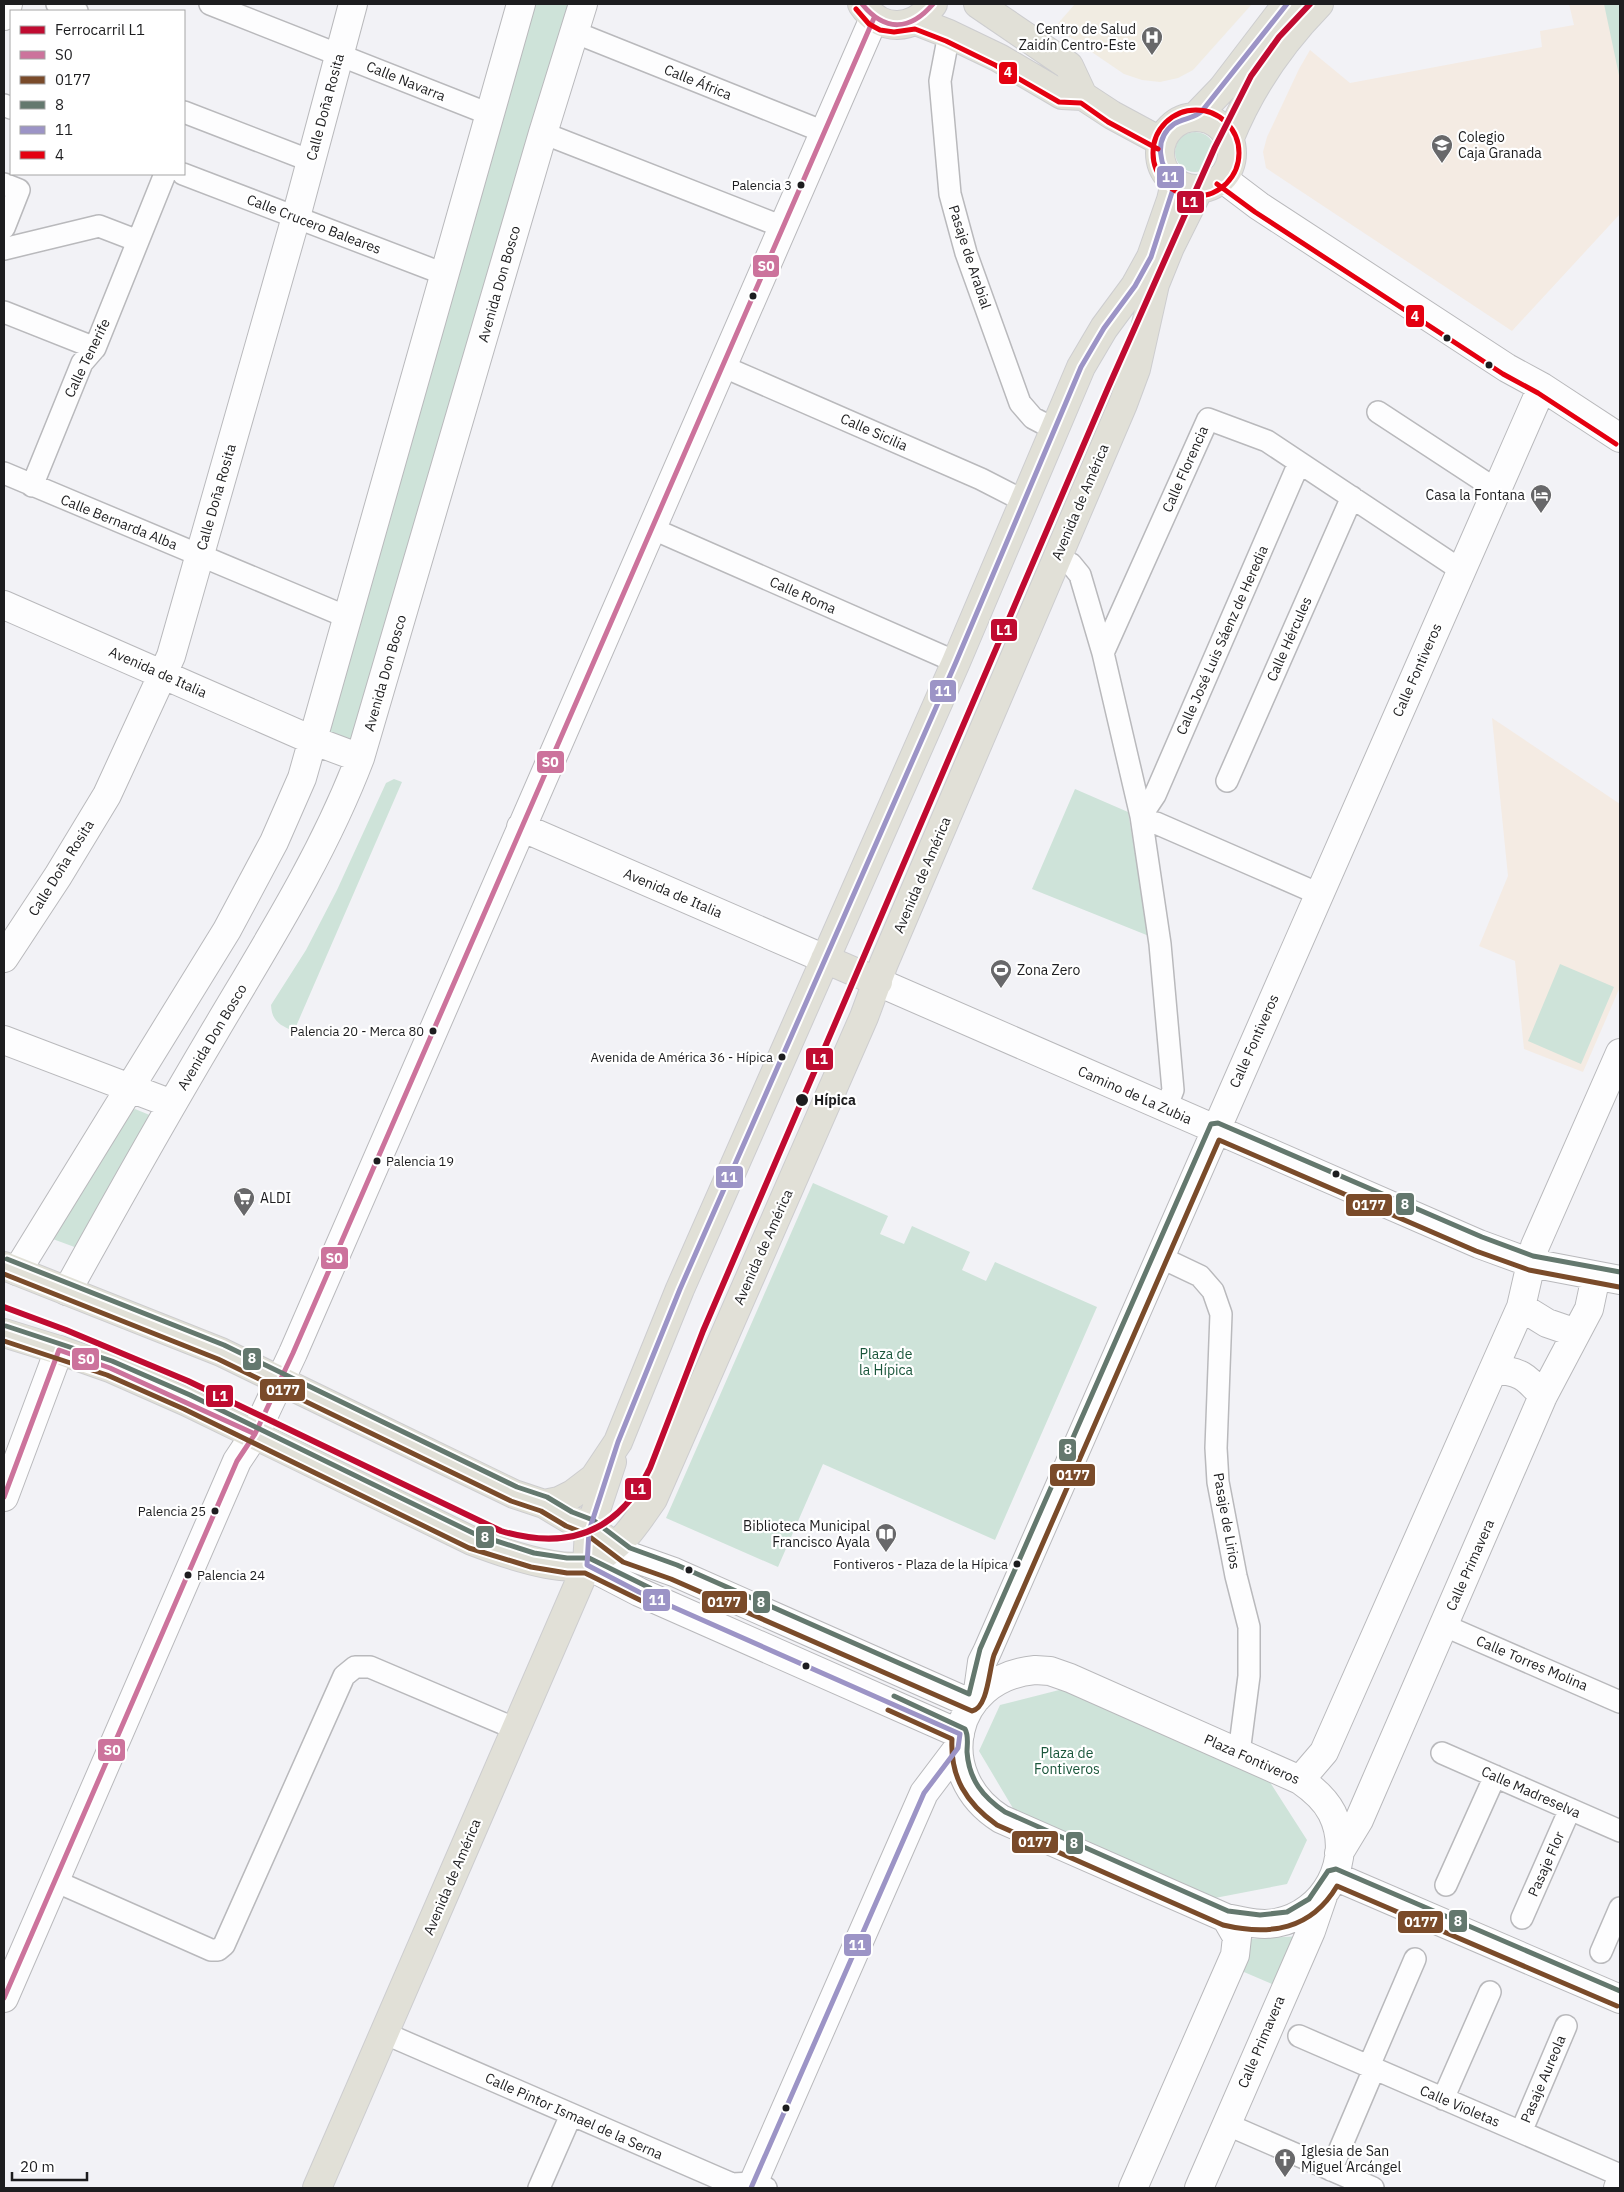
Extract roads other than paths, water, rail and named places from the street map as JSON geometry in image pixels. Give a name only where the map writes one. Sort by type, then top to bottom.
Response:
[{"type":"main road","points":[[4,16],[8,4]]},
{"type":"main road","name":"Calle Doña Rosita","points":[[4,958],[58,876],[107,795],[171,656],[296,217],[353,4]]},
{"type":"main road","points":[[521,4],[312,740],[306,768],[274,842],[227,930],[130,1088],[10,1268],[213,1349],[281,1380],[514,1494],[544,1504],[569,1519],[590,1527],[626,1555],[652,1562],[975,1701],[959,1741],[924,1793],[757,2186]]},
{"type":"main road","name":"Avenida Don Bosco","points":[[67,1290],[172,1104],[295,896],[340,808],[360,758],[543,133],[583,4]]},
{"type":"main road","points":[[978,4],[1069,66],[1082,96]]},
{"type":"main road","points":[[1287,4],[1222,89],[1195,117],[1175,124],[1165,135],[1160,150],[1162,166],[1166,173],[1199,183],[1259,206],[1506,368],[1542,388],[1620,438]]},
{"type":"main road","points":[[1229,140],[1240,113],[1274,57],[1319,4]]},
{"type":"main road","points":[[4,1998],[237,1461],[256,1434],[281,1380],[783,227],[824,132],[868,11],[883,23],[894,25],[924,12],[949,34],[999,58],[1062,96],[1082,96],[1112,115],[1162,142]]},
{"type":"main road","points":[[544,1504],[559,1501],[573,1494],[594,1478],[618,1442],[682,1284],[956,662],[1081,367],[1104,328],[1135,286],[1151,257],[1171,200],[1199,183],[1231,159],[1229,140],[1226,134],[1216,123],[1195,117]]},
{"type":"main road","name":"Avenida de América","points":[[616,1548],[653,1499],[878,982],[1126,395],[1136,369],[1155,284],[1199,183]]},
{"type":"main road","name":"Calle Fontiveros","points":[[975,1701],[982,1662],[1542,388]]},
{"type":"main road","name":"Avenida de Italia","points":[[4,605],[312,740],[360,758]]},
{"type":"main road","name":"Avenida de Italia","points":[[521,827],[825,959]]},
{"type":"main road","points":[[825,959],[878,982]]},
{"type":"main road","name":"Camino de La Zubia","points":[[878,982],[1479,1244],[1531,1263],[1608,1278]]},
{"type":"main road","points":[[4,1040],[172,1104]]},
{"type":"main road","points":[[1300,1780],[1324,1752],[1493,1370],[1520,1307],[1535,1246],[1620,1053]]},
{"type":"main road","name":"Calle Primavera","points":[[1199,2188],[1311,1931],[1332,1875],[1359,1820],[1543,1396],[1576,1332],[1608,1278]]},
{"type":"main road","points":[[1520,1307],[1547,1323],[1576,1332]]},
{"type":"main road","points":[[4,1333],[110,1368],[256,1434],[472,1541],[532,1560],[567,1566],[587,1565],[616,1548]]},
{"type":"main road","points":[[4,1497],[59,1350]]},
{"type":"main road","points":[[1493,1370],[1507,1370],[1521,1374],[1543,1396]]},
{"type":"main road","name":"Avenida de América","points":[[316,2188],[587,1565],[590,1527],[618,1442]]},
{"type":"main road","points":[[635,1525],[652,1562]]},
{"type":"main road","points":[[587,1565],[650,1597],[959,1741]]},
{"type":"main road","name":"Plaza Fontiveros","points":[[975,1701],[990,1686],[1017,1673],[1035,1670],[1050,1671],[1070,1678],[1300,1780],[1319,1794],[1332,1813],[1338,1832],[1332,1875]]},
{"type":"main road","points":[[959,1741],[960,1764],[970,1791],[984,1807],[1001,1820],[1226,1918],[1251,1923],[1274,1923],[1300,1914],[1332,1875],[1620,1999]]},
{"type":"main road","points":[[1133,2188],[1235,1955],[1237,1937],[1226,1918]]},
{"type":"main road","points":[[1618,2188],[1620,2183]]},
{"type":"street","points":[[57,4],[74,10]]},
{"type":"street","name":"Calle Navarra","points":[[210,4],[489,114]]},
{"type":"street","name":"Calle África","points":[[574,32],[824,132]]},
{"type":"street","name":"Pasaje de Arabial","points":[[949,34],[940,81],[950,194],[961,236],[1020,403],[1033,418],[1054,429]]},
{"type":"street","points":[[185,112],[310,161]]},
{"type":"street","points":[[543,133],[783,227]]},
{"type":"street","name":"Calle Tenerife","points":[[32,486],[82,363],[95,348],[164,175]]},
{"type":"street","name":"Calle Crucero Baleares","points":[[185,175],[444,274]]},
{"type":"street","points":[[4,184],[19,190],[4,228]]},
{"type":"street","points":[[4,249],[99,226],[138,241]]},
{"type":"street","points":[[4,312],[95,348]]},
{"type":"street","name":"Calle Sicilia","points":[[722,366],[981,479],[1024,501]]},
{"type":"street","points":[[1378,412],[1497,490]]},
{"type":"street","name":"Calle Florencia","points":[[1103,653],[1208,419],[1267,442],[1461,570]]},
{"type":"street","name":"Calle José Luis Sáenz de Heredia","points":[[1149,820],[1155,795],[1300,462]]},
{"type":"street","name":"Calle Bernarda Alba","points":[[4,473],[347,616]]},
{"type":"street","name":"Calle Hércules","points":[[1227,781],[1352,497]]},
{"type":"street","name":"Calle Roma","points":[[651,528],[956,662]]},
{"type":"street","points":[[1056,558],[1071,564],[1080,575],[1149,820],[1173,1090],[1166,1108]]},
{"type":"street","points":[[1149,820],[1319,894]]},
{"type":"street","name":"Pasaje de Lirios","points":[[1160,1257],[1200,1276],[1213,1291],[1221,1314],[1216,1448],[1218,1482],[1236,1576],[1249,1627],[1249,1676],[1239,1753]]},
{"type":"street","name":"Calle Torres Molina","points":[[1444,1625],[1620,1702]]},
{"type":"street","points":[[55,1880],[210,1950],[218,1950],[224,1945],[344,1676],[355,1667],[370,1667],[516,1729]]},
{"type":"street","name":"Calle Madreselva","points":[[1442,1753],[1620,1831]]},
{"type":"street","points":[[1446,1885],[1495,1776]]},
{"type":"street","name":"Pasaje Flor","points":[[1522,1918],[1570,1810]]},
{"type":"street","points":[[1601,1952],[1620,1908]]},
{"type":"street","points":[[1342,2179],[1371,2068],[1415,1960]]},
{"type":"street","points":[[1443,2099],[1490,1992]]},
{"type":"street","name":"Pasaje Aureola","points":[[1520,2132],[1566,2026]]},
{"type":"street","name":"Calle Pintor Ismael de la Serna","points":[[384,2033],[732,2184],[757,2186]]},
{"type":"street","name":"Calle Violetas","points":[[1299,2036],[1620,2176]]},
{"type":"street","points":[[539,2188],[572,2114]]},
{"type":"street","points":[[1226,2124],[1342,2179],[1373,2188]]},
{"type":"rail line","name":"L1","points":[[4,1307],[66,1330],[188,1381],[501,1531],[525,1537],[548,1539],[569,1537],[589,1531],[607,1521],[623,1508],[637,1490],[650,1468],[703,1331],[1108,388],[1215,147],[1251,76],[1279,37],[1310,4]]},
{"type":"place","name":"Centro de Salud Zaidín Centro-Este","points":[[1152,56]]},
{"type":"place","name":"Colegio Caja Granada","points":[[1442,164]]},
{"type":"place","name":"Palencia 3","points":[[801,185]]},
{"type":"place","name":"Casa la Fontana","points":[[1541,514]]},
{"type":"place","name":"Zona Zero","points":[[1001,989]]},
{"type":"place","name":"Palencia 20 - Merca 80","points":[[433,1031]]},
{"type":"place","name":"Avenida de América 36 - Hípica","points":[[782,1057]]},
{"type":"place","name":"Hípica","points":[[802,1100]]},
{"type":"place","name":"Palencia 19","points":[[377,1161]]},
{"type":"place","name":"ALDI","points":[[244,1217]]},
{"type":"place","name":"Palencia 25","points":[[215,1511]]},
{"type":"place","name":"Biblioteca Municipal Francisco Ayala","points":[[886,1553]]},
{"type":"place","name":"Fontiveros - Plaza de la Hípica","points":[[1017,1564]]},
{"type":"place","name":"Palencia 24","points":[[188,1575]]},
{"type":"place","name":"Iglesia de San Miguel Arcángel","points":[[1285,2178]]},
{"type":"park label","name":"Plaza de la Hípica","points":[[886,1362]]},
{"type":"park label","name":"Plaza de Fontiveros","points":[[1067,1762]]}]
